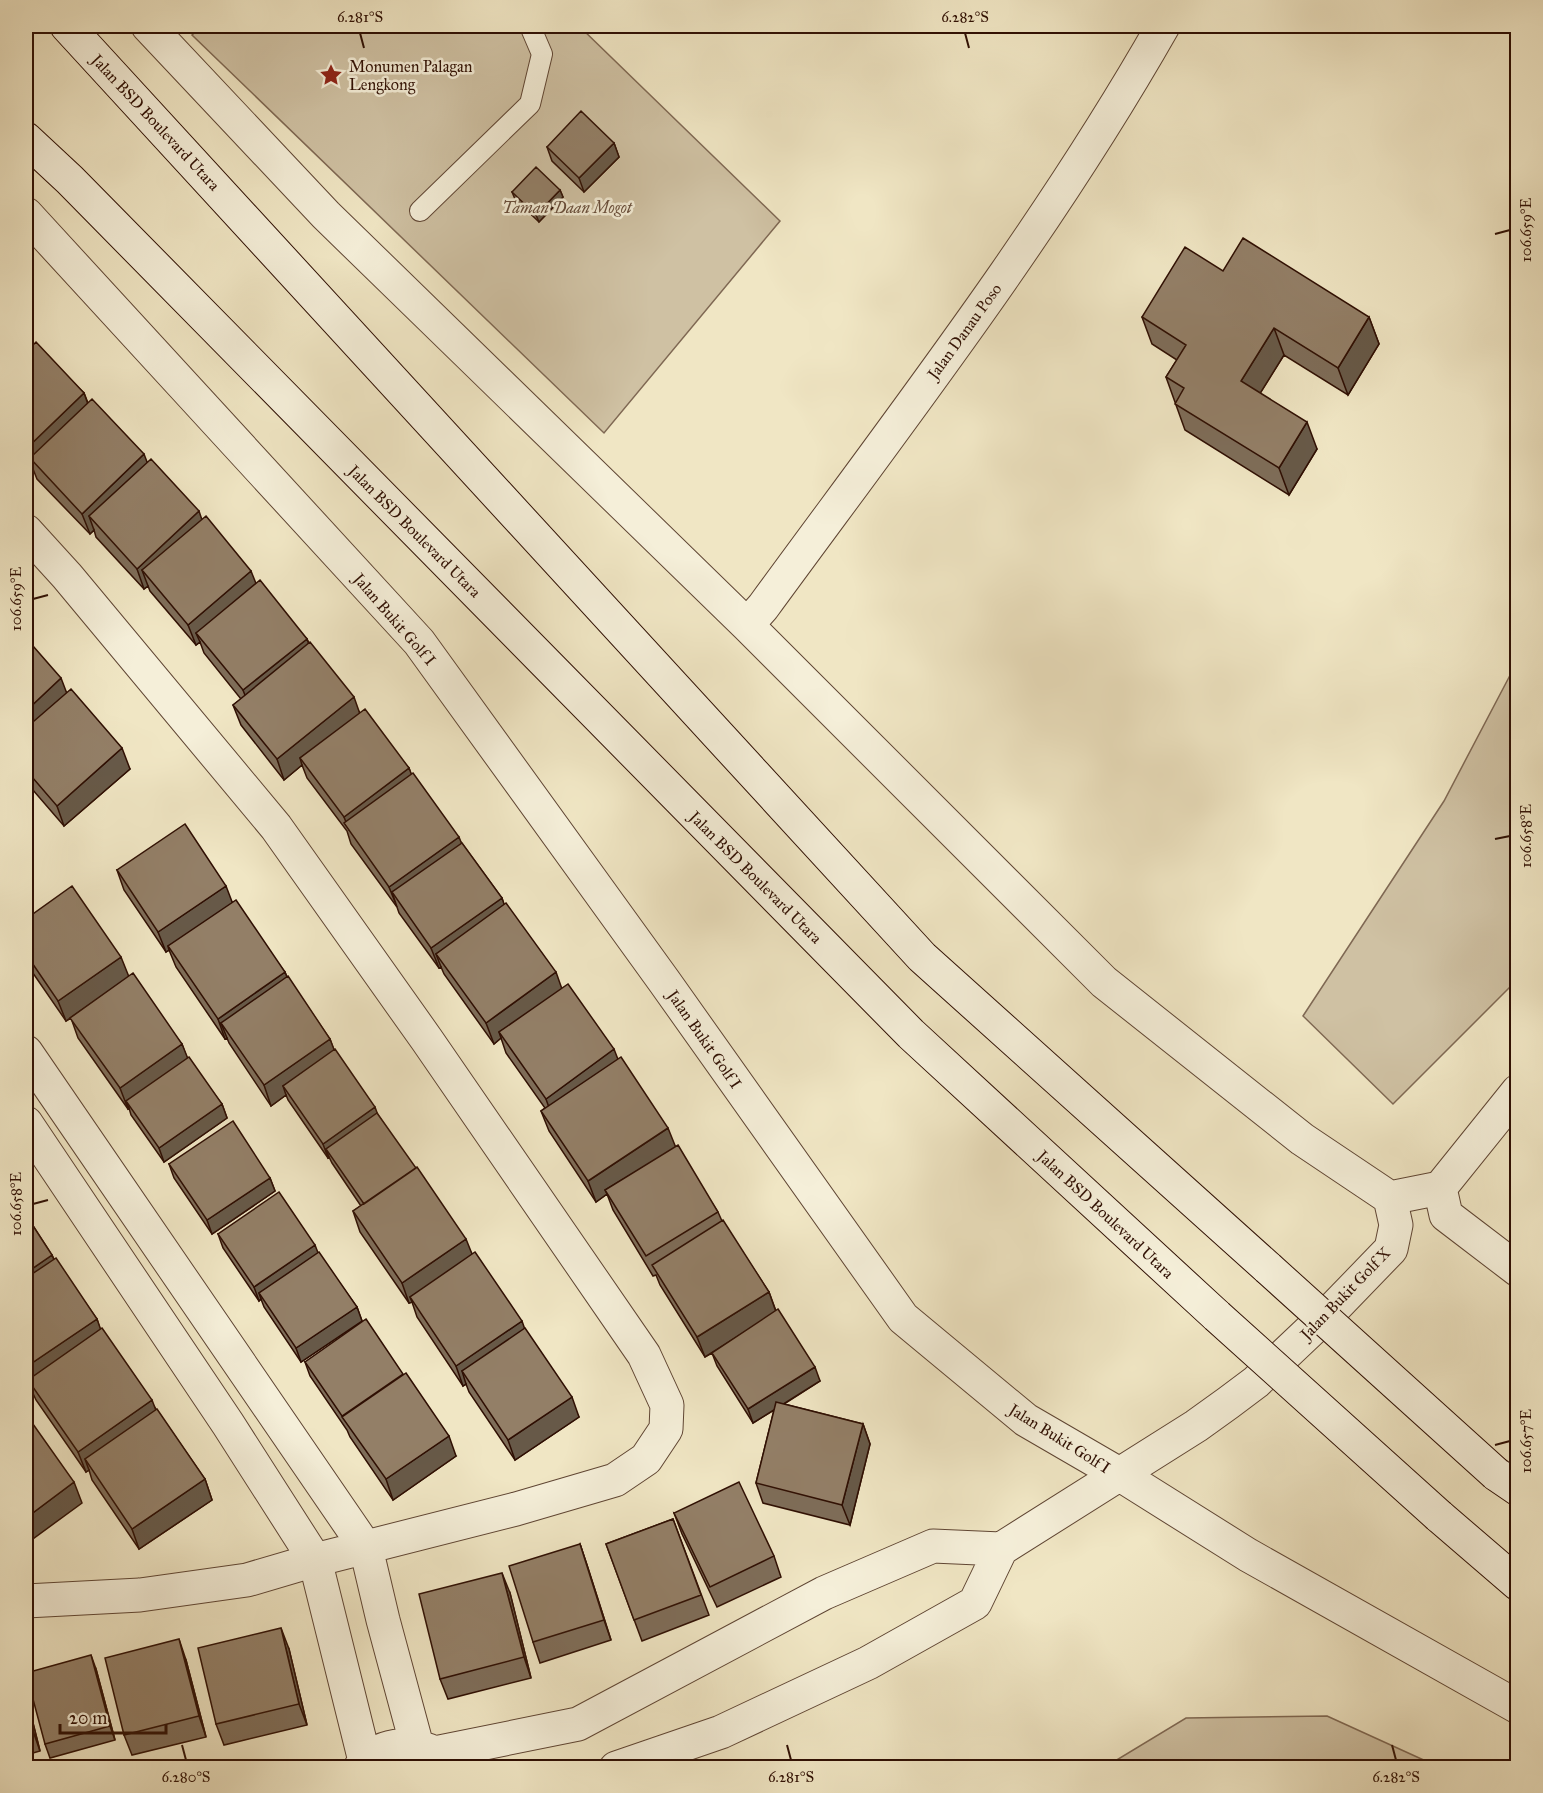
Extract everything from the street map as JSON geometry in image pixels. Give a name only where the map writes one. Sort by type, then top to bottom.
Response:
[{"type":"street","name":"Jalan BSD Boulevard Utara","points":[[67,26],[922,957],[1507,1481]]},
{"type":"street","name":"Jalan Danau Poso","points":[[747,625],[763,607],[1001,281],[1124,95],[1163,26]]},
{"type":"street","points":[[162,30],[326,214],[747,625],[1104,982],[1393,1212],[1443,1202],[1518,1091]]},
{"type":"street","name":"Jalan BSD Boulevard Utara","points":[[26,139],[70,180],[910,1034],[1217,1316],[1518,1584]]},
{"type":"street","name":"Jalan Bukit Golf I","points":[[26,214],[419,642],[664,981],[903,1318],[1026,1420],[1119,1474],[1248,1555],[1518,1707]]},
{"type":"street","points":[[26,531],[67,576],[276,827],[428,1040],[644,1355],[667,1405],[666,1429],[645,1459],[615,1480],[247,1580],[140,1595],[26,1601]]},
{"type":"street","points":[[26,1052],[366,1548],[383,1620],[434,1756]]},
{"type":"street","points":[[26,1123],[228,1424],[315,1560],[362,1764],[380,1750],[398,1745],[434,1756],[578,1724],[824,1593],[933,1546],[1001,1549],[975,1603],[868,1663],[721,1732],[616,1767]]},
{"type":"street","points":[[1443,1202],[1518,1270]]},
{"type":"street","points":[[97,1229],[129,1203]]},
{"type":"street","name":"Jalan Bukit Golf X","points":[[1001,1549],[1196,1426],[1256,1382],[1333,1309],[1391,1249],[1393,1212]]},
{"type":"lane","points":[[420,212],[530,104],[542,54],[530,26]]},
{"type":"green space","name":"Taman Daan Mogot","points":[[202,26],[579,26],[780,221],[604,433],[192,35]]},
{"type":"green space","points":[[1517,662],[1517,980],[1393,1104],[1303,1016],[1444,801]]},
{"type":"green space","points":[[1327,1716],[1439,1767],[1105,1767],[1186,1718]]},
{"type":"building","points":[[581,111],[614,143],[579,178],[547,147]]},
{"type":"building","points":[[536,167],[560,190],[536,215],[512,192]]},
{"type":"building","points":[[1243,238],[1369,317],[1338,368],[1274,328],[1241,381],[1307,422],[1279,468],[1175,404],[1184,388],[1166,377],[1186,345],[1142,317],[1185,247],[1223,271]]},
{"type":"building","points":[[26,332],[31,338],[26,343]]},
{"type":"building","points":[[36,342],[84,393],[26,449],[26,352]]},
{"type":"building","points":[[92,399],[144,454],[82,514],[30,458]]},
{"type":"building","points":[[151,459],[199,511],[137,569],[89,516]]},
{"type":"building","points":[[206,516],[251,571],[188,625],[142,570]]},
{"type":"building","points":[[260,580],[307,639],[243,690],[196,633]]},
{"type":"building","points":[[26,638],[61,678],[26,711]]},
{"type":"building","points":[[310,642],[354,697],[277,759],[233,705]]},
{"type":"building","points":[[71,689],[122,748],[57,806],[26,770],[26,728]]},
{"type":"building","points":[[365,709],[409,768],[344,817],[300,758]]},
{"type":"building","points":[[413,773],[459,837],[389,887],[344,823]]},
{"type":"building","points":[[185,824],[226,886],[158,932],[117,870]]},
{"type":"building","points":[[462,843],[502,898],[431,948],[392,892]]},
{"type":"building","points":[[72,886],[121,957],[58,1001],[26,954],[26,919]]},
{"type":"building","points":[[236,900],[285,972],[218,1019],[168,946]]},
{"type":"building","points":[[506,903],[556,972],[486,1023],[436,954]]},
{"type":"building","points":[[133,973],[182,1044],[120,1088],[70,1018]]},
{"type":"building","points":[[288,976],[330,1039],[264,1085],[221,1023]]},
{"type":"building","points":[[568,984],[614,1049],[546,1099],[499,1032]]},
{"type":"building","points":[[335,1049],[375,1107],[323,1144],[283,1086]]},
{"type":"building","points":[[189,1057],[222,1104],[159,1148],[126,1101]]},
{"type":"building","points":[[621,1057],[668,1128],[588,1181],[541,1111]]},
{"type":"building","points":[[377,1113],[416,1168],[364,1204],[326,1149]]},
{"type":"building","points":[[233,1121],[270,1178],[207,1220],[169,1164]]},
{"type":"building","points":[[678,1145],[718,1212],[646,1256],[605,1190]]},
{"type":"building","points":[[417,1167],[466,1239],[402,1283],[353,1211]]},
{"type":"building","points":[[279,1192],[315,1245],[254,1287],[218,1234]]},
{"type":"building","points":[[26,1215],[52,1255],[26,1273]]},
{"type":"building","points":[[723,1220],[769,1292],[697,1337],[652,1265]]},
{"type":"building","points":[[319,1252],[357,1307],[296,1348],[259,1293]]},
{"type":"building","points":[[475,1252],[522,1321],[456,1366],[410,1297]]},
{"type":"building","points":[[56,1258],[97,1319],[26,1367],[26,1278]]},
{"type":"building","points":[[778,1309],[815,1367],[748,1409],[712,1353]]},
{"type":"building","points":[[366,1319],[403,1374],[342,1416],[305,1362]]},
{"type":"building","points":[[102,1328],[152,1400],[78,1452],[28,1380]]},
{"type":"building","points":[[525,1328],[572,1397],[508,1440],[462,1371]]},
{"type":"building","points":[[406,1373],[449,1436],[386,1479],[342,1417]]},
{"type":"building","points":[[776,1402],[863,1424],[842,1505],[756,1483]]},
{"type":"building","points":[[157,1409],[205,1479],[132,1529],[85,1459]]},
{"type":"building","points":[[28,1417],[74,1482],[26,1518],[26,1419]]},
{"type":"building","points":[[739,1482],[774,1556],[710,1587],[674,1513]]},
{"type":"building","points":[[673,1519],[701,1595],[634,1620],[606,1544]]},
{"type":"building","points":[[580,1544],[604,1620],[533,1642],[509,1566]]},
{"type":"building","points":[[502,1573],[524,1657],[440,1679],[419,1594]]},
{"type":"building","points":[[281,1628],[299,1704],[216,1724],[198,1648]]},
{"type":"building","points":[[179,1639],[199,1716],[124,1735],[105,1658]]},
{"type":"building","points":[[91,1655],[110,1726],[45,1744],[26,1673]]},
{"type":"building","points":[[26,1703],[33,1731],[26,1733]]},
{"type":"place","name":"Monumen Palagan Lengkong","points":[[331,75]]}]
